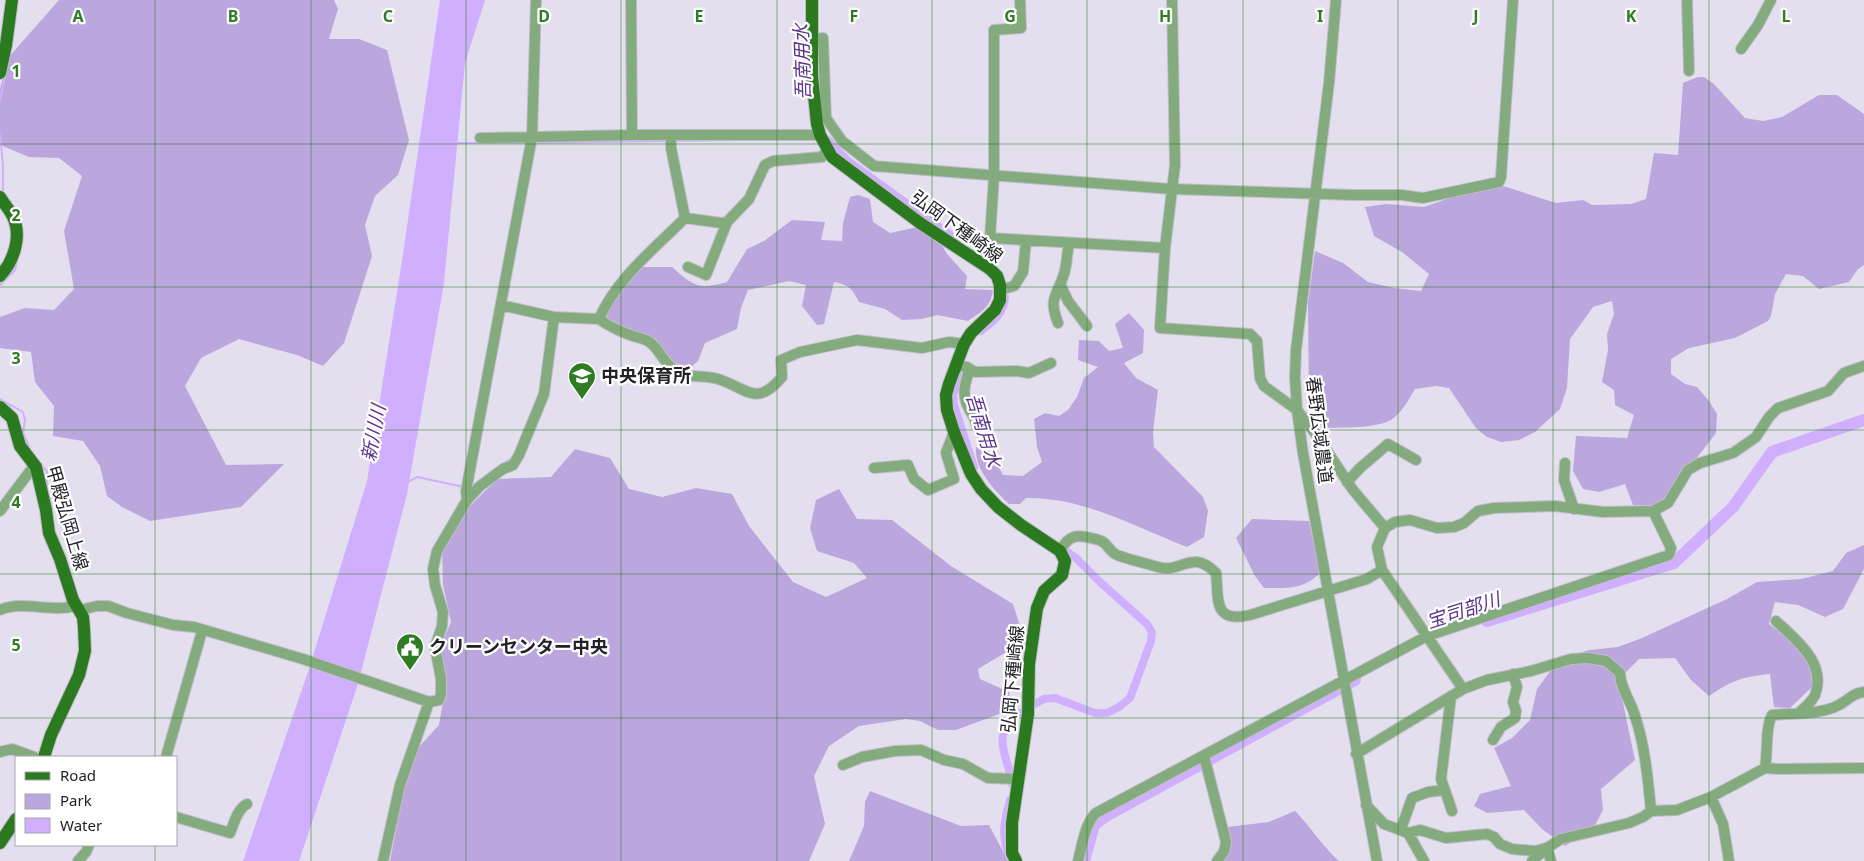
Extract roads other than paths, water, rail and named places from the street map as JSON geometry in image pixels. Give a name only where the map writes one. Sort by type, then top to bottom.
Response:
[{"type":"main road","points":[[0,73],[6,46],[12,0]]},
{"type":"main road","points":[[812,0],[816,39],[812,76],[817,124],[831,145]]},
{"type":"main road","name":"弘岡下種崎線","points":[[831,145],[832,157],[920,223],[994,272],[1004,290],[995,310],[971,333],[964,344],[963,367],[946,395],[947,410],[970,474],[981,489],[1021,525],[1062,547],[1065,562],[1062,575],[1044,591],[1037,608],[1029,664],[1028,714],[1014,779],[1011,839],[1012,853],[1016,861]]},
{"type":"main road","points":[[0,197],[12,215],[16,234],[12,260],[0,276]]},
{"type":"main road","name":"甲殿弘岡上線","points":[[0,408],[12,418],[20,446],[36,467],[46,510],[49,534],[60,559],[84,628],[85,651],[80,675],[51,735],[44,756]]},
{"type":"main road","points":[[0,843],[15,820]]},
{"type":"street","points":[[467,500],[466,491],[531,141],[536,0]]},
{"type":"street","points":[[631,0],[632,135]]},
{"type":"street","points":[[1020,0],[1021,28],[994,30],[994,176],[990,238],[1165,248]]},
{"type":"street","points":[[1172,0],[1175,165],[1165,248],[1160,328],[1250,334],[1257,341],[1260,378],[1264,386],[1297,410],[1348,482],[1385,528]]},
{"type":"street","name":"春野広域農道","points":[[1336,0],[1329,83],[1296,350],[1295,377],[1303,453],[1356,754],[1377,861]]},
{"type":"street","points":[[480,138],[531,141],[632,135],[671,135],[831,145],[874,166],[1314,198],[1402,195],[1423,198],[1499,182],[1501,177],[1513,0]]},
{"type":"street","points":[[1687,0],[1688,71]]},
{"type":"street","points":[[1740,49],[1758,25],[1771,0]]},
{"type":"street","points":[[688,267],[706,275],[727,222],[749,199],[765,165],[773,162],[822,157],[831,145],[816,39]]},
{"type":"street","points":[[671,135],[671,148],[685,218]]},
{"type":"street","points":[[685,218],[727,222]]},
{"type":"street","points":[[599,319],[605,305],[618,286],[685,218]]},
{"type":"street","points":[[1004,290],[1014,286],[1024,272],[1026,241]]},
{"type":"street","points":[[1058,322],[1052,309],[1054,298],[1064,274],[1069,243]]},
{"type":"street","points":[[1060,284],[1068,301],[1087,326]]},
{"type":"street","points":[[501,306],[554,317],[599,319],[628,335],[649,341],[664,362],[688,377],[718,379],[746,392],[764,393],[773,387],[782,376],[781,360],[800,352],[857,340],[922,348],[949,342],[964,344]]},
{"type":"street","points":[[0,610],[9,606],[78,608],[108,606],[127,614],[173,625],[194,627],[202,631],[303,660],[429,702],[439,700],[442,694],[436,647],[442,626],[443,612],[435,585],[433,569],[437,551],[467,500],[480,486],[503,469],[513,465],[519,456],[544,394],[554,317]]},
{"type":"street","points":[[963,367],[975,372],[1016,371],[1029,373],[1051,363]]},
{"type":"street","points":[[1463,688],[1382,570],[1377,548],[1385,528],[1395,522],[1410,520],[1437,528],[1454,527],[1478,512],[1494,508],[1555,506],[1603,512],[1653,511],[1668,503],[1688,470],[1700,463],[1733,453],[1756,437],[1769,417],[1778,408],[1828,391],[1844,373],[1864,366]]},
{"type":"street","points":[[963,367],[965,399],[969,409],[975,416],[977,426]]},
{"type":"street","points":[[874,468],[908,465],[914,479],[928,490],[954,479],[946,453],[954,432]]},
{"type":"street","points":[[1348,482],[1360,468],[1388,444],[1416,460]]},
{"type":"street","points":[[1564,463],[1564,480],[1574,509]]},
{"type":"street","points":[[0,511],[30,471],[36,467]]},
{"type":"street","points":[[1078,861],[1088,825],[1095,814],[1204,756],[1345,686],[1427,636],[1668,556],[1670,548],[1653,511]]},
{"type":"street","points":[[1062,547],[1074,536],[1082,536],[1102,541],[1114,554],[1160,567],[1169,568],[1192,562],[1200,562],[1209,566],[1216,573],[1218,605],[1234,618],[1250,616],[1367,579],[1382,570]]},
{"type":"street","points":[[1776,621],[1812,657],[1815,669],[1817,682],[1814,696],[1799,713]]},
{"type":"street","points":[[166,756],[202,631]]},
{"type":"street","points":[[1356,754],[1463,688],[1487,680],[1531,671],[1571,659],[1588,658],[1606,661],[1620,672],[1620,681],[1635,715],[1642,742],[1651,811]]},
{"type":"street","points":[[1493,740],[1501,726],[1515,718],[1516,711],[1512,702],[1517,687],[1513,674]]},
{"type":"street","points":[[1765,768],[1768,723],[1772,715],[1818,712],[1840,704],[1853,694],[1864,692]]},
{"type":"street","points":[[1451,696],[1441,779],[1452,811]]},
{"type":"street","points":[[383,861],[400,785],[429,702]]},
{"type":"street","points":[[0,752],[12,749],[31,756]]},
{"type":"street","points":[[843,765],[862,757],[921,750],[944,760],[963,764],[988,778],[1014,779]]},
{"type":"street","points":[[1204,756],[1226,842],[1224,852],[1217,861]]},
{"type":"street","points":[[1532,861],[1547,848],[1561,840],[1629,823],[1651,811],[1677,810],[1711,797],[1765,768],[1864,768]]},
{"type":"street","points":[[1424,861],[1404,831],[1412,798],[1428,792],[1444,790]]},
{"type":"street","points":[[1711,797],[1723,824],[1729,861]]},
{"type":"street","points":[[178,818],[230,833],[239,812],[247,804]]},
{"type":"street","points":[[1366,805],[1384,824],[1404,831],[1420,830],[1446,838],[1487,834],[1494,837],[1500,844],[1512,849],[1536,851],[1547,848]]},
{"type":"street","points":[[78,861],[89,846]]},
{"type":"street","points":[[1547,848],[1551,861]]},
{"type":"water","points":[[440,0],[485,0],[465,63],[444,283],[407,494],[358,684],[299,861],[243,861],[309,669],[367,481],[403,254]]},
{"type":"waterway","points":[[0,100],[5,76]]},
{"type":"waterway","points":[[0,135],[3,193]]},
{"type":"waterway","points":[[674,141],[742,140]]},
{"type":"waterway","name":"吾南用水","points":[[828,140],[848,161],[963,244]]},
{"type":"waterway","points":[[534,143],[667,141]]},
{"type":"waterway","points":[[457,143],[527,143]]},
{"type":"waterway","points":[[20,217],[22,227]]},
{"type":"waterway","points":[[0,285],[15,270],[17,261]]},
{"type":"waterway","name":"吾南用水","points":[[981,331],[994,320],[1003,308],[1005,297]]},
{"type":"waterway","name":"吾南用水","points":[[960,370],[953,395],[954,405],[974,467]]},
{"type":"waterway","points":[[0,399],[23,412],[25,420],[23,433],[30,449]]},
{"type":"waterway","name":"宝司部川","points":[[1487,621],[1674,563],[1733,507],[1772,452],[1864,420]]},
{"type":"waterway","points":[[502,464],[511,459]]},
{"type":"waterway","points":[[41,465],[47,471],[47,490]]},
{"type":"waterway","points":[[408,482],[417,477],[464,487]]},
{"type":"waterway","points":[[50,499],[53,517]]},
{"type":"waterway","name":"吾南用水","points":[[1033,705],[1044,699],[1055,698],[1095,713],[1107,713],[1119,707],[1130,698],[1151,641],[1152,632],[1147,624],[1076,558],[1060,547]]},
{"type":"waterway","name":"宝司部川","points":[[1084,861],[1094,825],[1104,817],[1355,680]]},
{"type":"waterway","name":"吾南用水","points":[[1012,784],[1003,748],[1003,734],[1010,722],[1020,713]]},
{"type":"waterway","name":"吾南用水","points":[[1009,856],[1004,828],[1010,800]]},
{"type":"place","name":"中央保育所","points":[[582,400]]},
{"type":"place","name":"クリーンセンター中央","points":[[410,671]]},
{"type":"water label","name":"新川川","points":[[373,433]]}]
